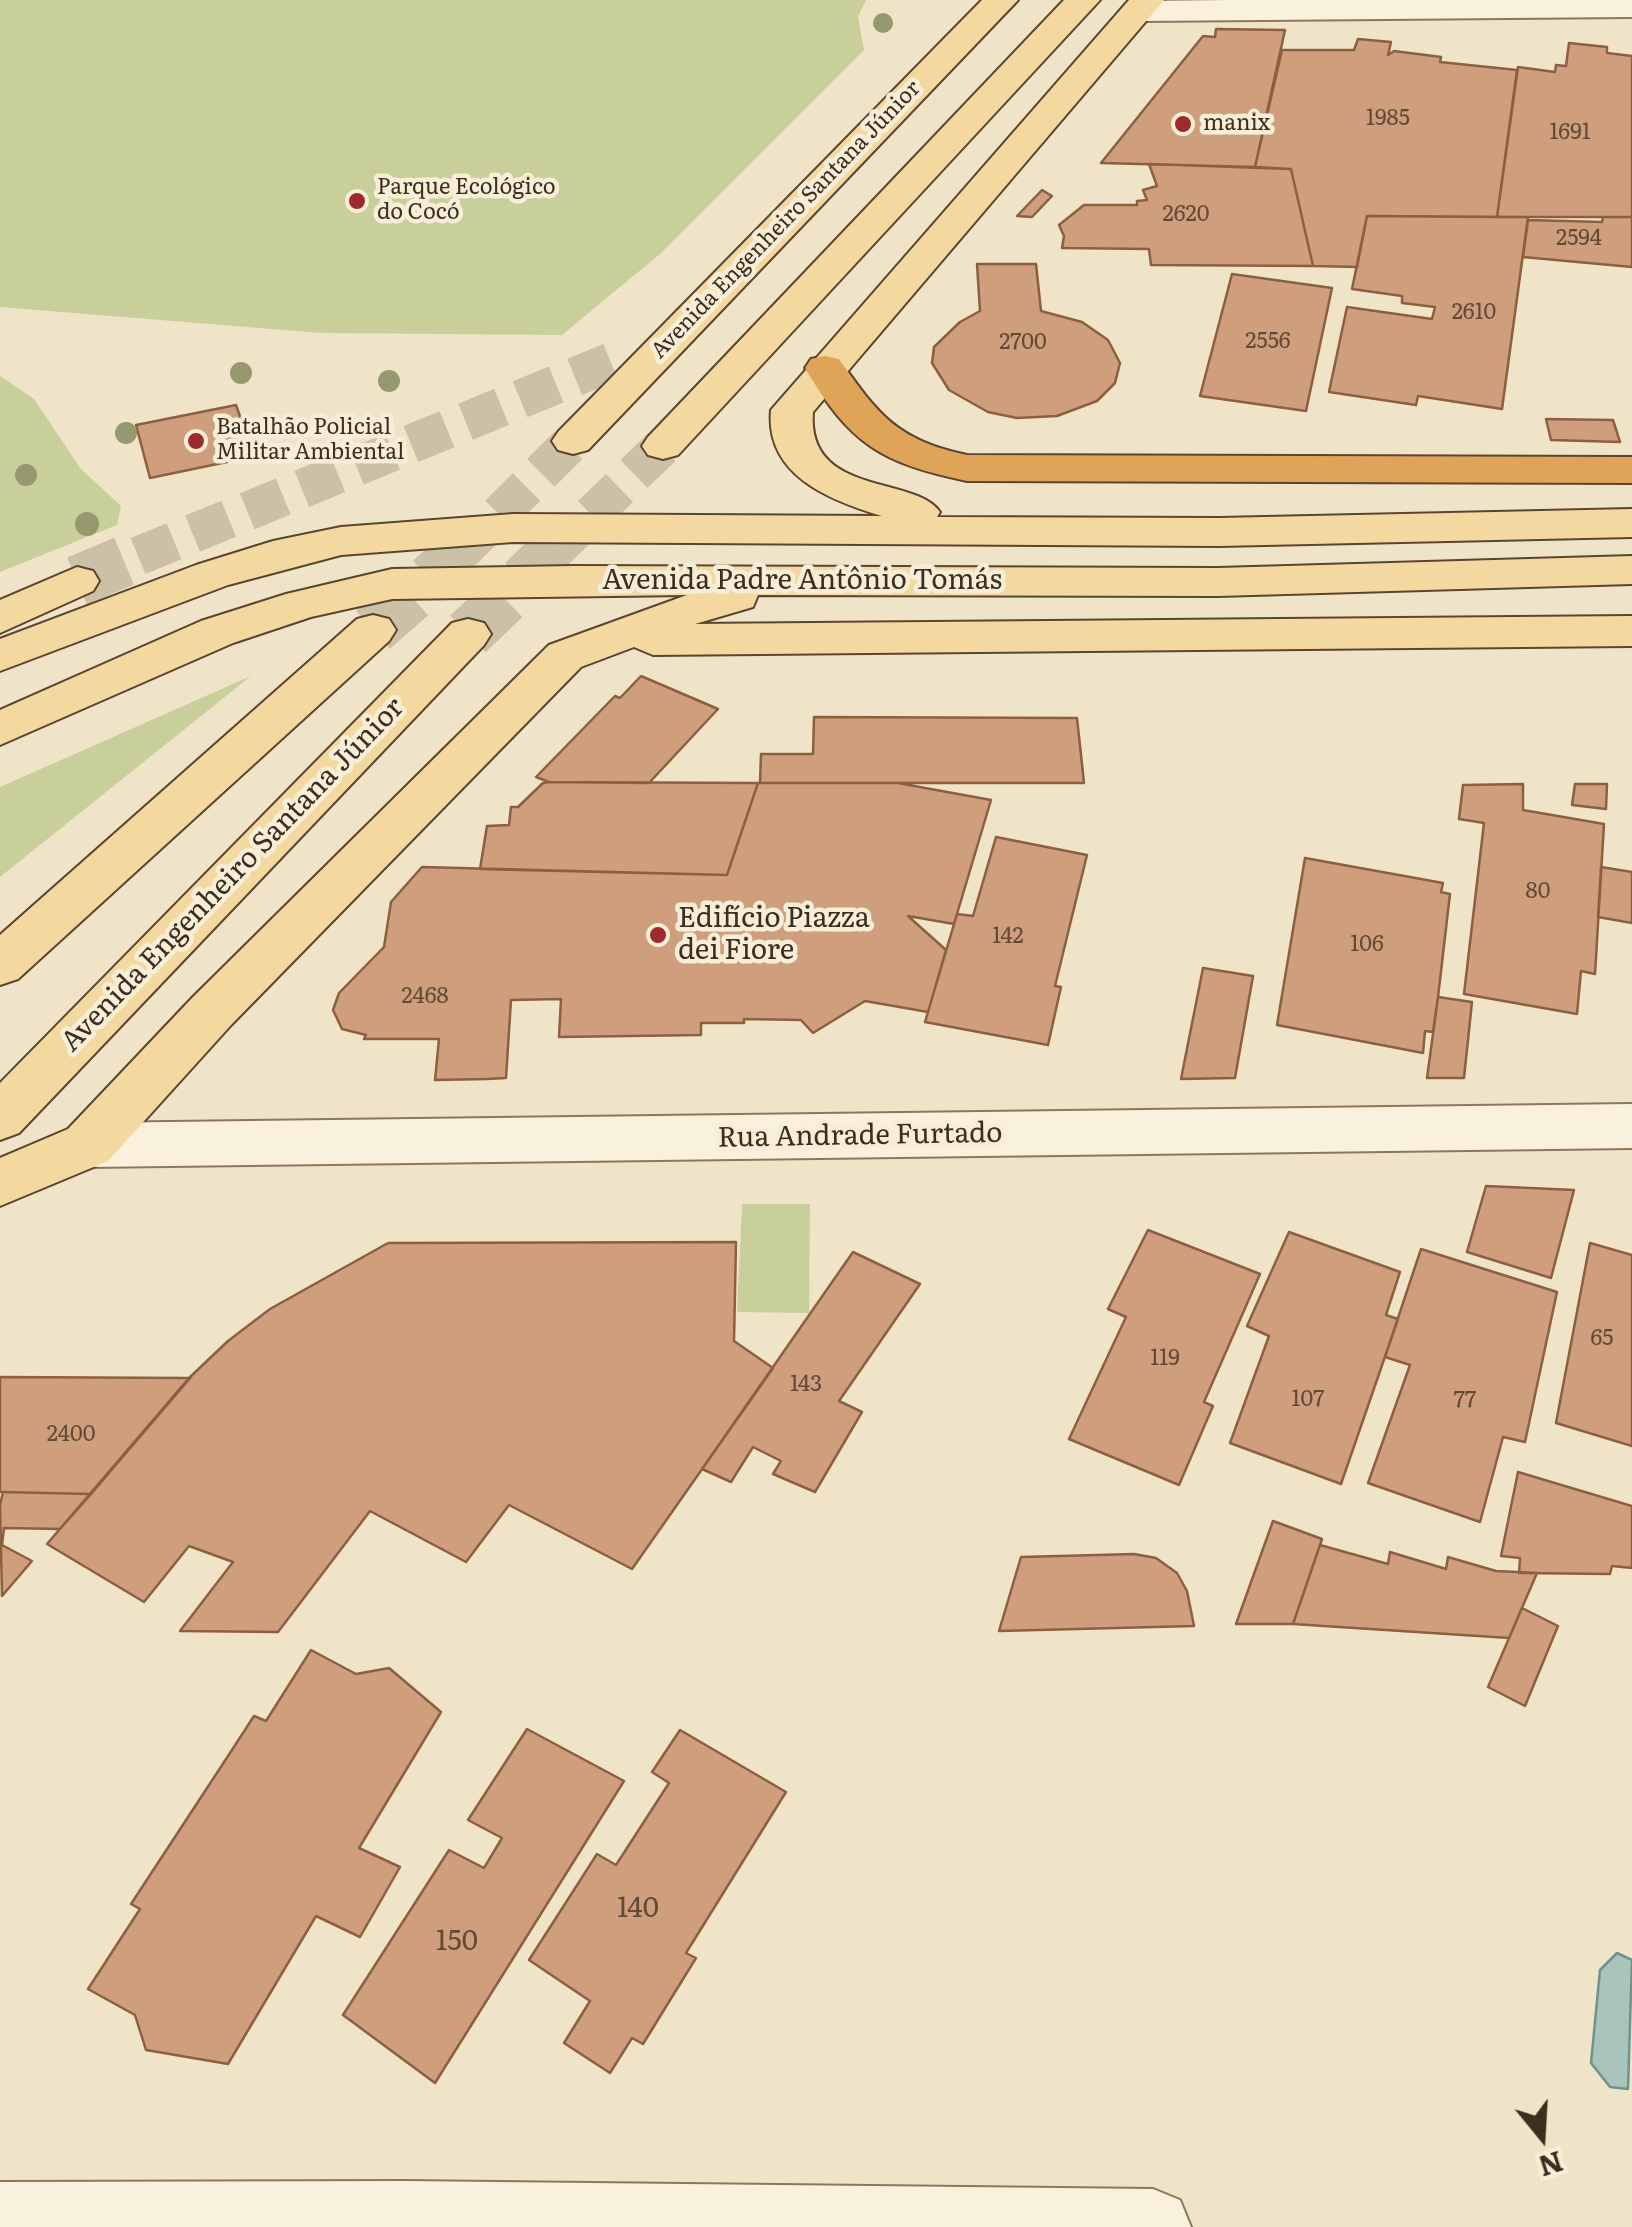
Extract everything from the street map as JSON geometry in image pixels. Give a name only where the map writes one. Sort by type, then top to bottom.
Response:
[{"type":"highway","points":[[825,368],[852,415],[881,440],[925,460],[967,468],[1632,470]]},
{"type":"main road","name":"Avenida Engenheiro Santana Júnior","points":[[573,441],[1002,0]]},
{"type":"main road","points":[[662,446],[1083,0]]},
{"type":"main road","points":[[993,532],[878,502],[822,476],[801,453],[788,423],[792,410],[825,368],[1143,5]]},
{"type":"main road","points":[[610,362],[687,320]]},
{"type":"main road","name":"Avenida Padre Antônio Tomás","points":[[0,656],[212,575],[341,541],[513,528],[993,532],[1632,522]]},
{"type":"main road","name":"Avenida Padre Antônio Tomás","points":[[0,729],[217,632],[302,604],[392,584],[573,580],[1218,582],[1632,570]]},
{"type":"main road","points":[[0,618],[77,581]]},
{"type":"main road","points":[[915,582],[1314,633]]},
{"type":"main road","points":[[0,1183],[88,1145],[212,1011],[565,656],[700,606],[798,583]]},
{"type":"main road","points":[[4,960],[373,630]]},
{"type":"main road","points":[[615,640],[1632,631]]},
{"type":"main road","name":"Avenida Engenheiro Santana Júnior","points":[[0,1118],[468,634]]},
{"type":"street","points":[[1143,5],[1632,7]]},
{"type":"street","name":"Rua Andrade Furtado","points":[[88,1145],[1632,1126]]},
{"type":"street","points":[[0,2220],[1152,2227]]},
{"type":"green space","name":"Parque Ecológico do Cocó","points":[[0,0],[866,0],[858,17],[864,50],[660,254],[562,335],[321,333],[0,307]]},
{"type":"green space","points":[[0,376],[34,399],[81,469],[121,506],[117,525],[0,572]]},
{"type":"green space","points":[[251,676],[0,877],[0,787]]},
{"type":"green space","points":[[742,1204],[810,1204],[809,1313],[737,1312]]},
{"type":"water","points":[[1617,1953],[1632,1960],[1628,2089],[1610,2087],[1591,2063],[1600,1970]]},
{"type":"building","points":[[1216,29],[1285,30],[1255,167],[1101,163],[1203,36],[1215,37]]},
{"type":"building","points":[[1358,39],[1391,42],[1388,55],[1394,51],[1441,57],[1440,62],[1517,70],[1497,217],[1367,216],[1357,267],[1313,266],[1291,169],[1255,167],[1282,50],[1354,50]]},
{"type":"building","points":[[1569,43],[1607,47],[1607,53],[1632,56],[1632,217],[1497,217],[1518,67],[1555,72],[1556,65],[1566,66]]},
{"type":"building","points":[[1149,164],[1291,169],[1313,266],[1151,265],[1149,249],[1062,248],[1064,236],[1059,225],[1084,205],[1137,205],[1137,201],[1147,200],[1143,190],[1157,186]]},
{"type":"building","points":[[1042,190],[1052,196],[1032,217],[1017,216]]},
{"type":"building","points":[[1367,216],[1528,217],[1502,409],[1418,396],[1416,405],[1329,392],[1347,307],[1432,319],[1435,307],[1402,303],[1402,296],[1352,289]]},
{"type":"building","points":[[1603,217],[1632,217],[1632,267],[1523,257],[1528,220],[1602,222]]},
{"type":"building","points":[[977,264],[1036,264],[1041,311],[1082,322],[1108,340],[1120,363],[1115,383],[1097,401],[1057,416],[1017,418],[988,412],[949,390],[932,363],[934,347],[960,322],[980,311]]},
{"type":"building","points":[[1232,274],[1332,288],[1306,411],[1200,396]]},
{"type":"building","name":"Batalhão Policial Militar Ambiental","points":[[236,405],[242,422],[250,420],[257,440],[246,442],[251,457],[150,478],[136,425]]},
{"type":"building","points":[[1546,419],[1613,420],[1620,442],[1551,440]]},
{"type":"building","points":[[641,676],[718,709],[649,783],[549,782],[536,777],[615,696],[620,698]]},
{"type":"building","points":[[814,717],[1077,718],[1084,783],[760,783],[761,754],[813,754]]},
{"type":"building","points":[[543,783],[758,783],[727,875],[480,869],[487,826],[509,825],[511,807],[518,807]]},
{"type":"building","name":"Edifício Piazza dei Fiore","points":[[758,783],[898,783],[991,800],[954,924],[908,916],[946,950],[928,1012],[865,1001],[813,1033],[801,1020],[744,1019],[744,1023],[701,1023],[701,1035],[559,1037],[561,999],[511,1000],[506,1078],[487,1079],[435,1080],[439,1039],[364,1039],[366,1035],[342,1029],[333,1010],[339,993],[384,947],[391,902],[422,867],[727,875]]},
{"type":"building","points":[[1523,784],[1523,810],[1604,824],[1595,974],[1581,971],[1577,1014],[1464,994],[1484,823],[1459,819],[1463,785]]},
{"type":"building","points":[[1575,784],[1607,784],[1606,809],[1572,805]]},
{"type":"building","points":[[996,837],[1087,855],[1055,986],[1061,987],[1048,1045],[925,1022],[957,914],[973,916]]},
{"type":"building","points":[[1305,858],[1443,883],[1441,892],[1450,894],[1433,1032],[1425,1031],[1423,1053],[1277,1025]]},
{"type":"building","points":[[1601,867],[1632,872],[1632,923],[1598,917]]},
{"type":"building","points":[[1203,968],[1253,976],[1235,1078],[1181,1079]]},
{"type":"building","points":[[1438,997],[1472,1002],[1464,1078],[1427,1078]]},
{"type":"building","points":[[1486,1186],[1574,1190],[1551,1278],[1467,1252]]},
{"type":"building","points":[[1148,1230],[1260,1274],[1204,1402],[1213,1406],[1179,1485],[1069,1439],[1126,1317],[1108,1309]]},
{"type":"building","points":[[1289,1232],[1400,1272],[1386,1315],[1398,1319],[1341,1484],[1230,1443],[1269,1336],[1247,1326]]},
{"type":"building","points":[[736,1242],[734,1341],[773,1368],[632,1569],[509,1505],[466,1562],[370,1511],[278,1632],[180,1631],[233,1562],[189,1546],[144,1602],[47,1544],[189,1378],[228,1341],[270,1309],[388,1243]]},
{"type":"building","points":[[1590,1243],[1632,1255],[1632,1446],[1556,1423]]},
{"type":"building","points":[[1421,1249],[1557,1292],[1525,1442],[1503,1437],[1480,1522],[1368,1483],[1410,1365],[1385,1357]]},
{"type":"building","points":[[853,1252],[920,1284],[839,1401],[862,1412],[815,1492],[773,1474],[781,1461],[753,1447],[731,1482],[702,1469]]},
{"type":"building","points":[[0,1377],[191,1377],[91,1494],[0,1492]]},
{"type":"building","points":[[1518,1472],[1632,1506],[1632,1568],[1612,1566],[1610,1574],[1519,1573],[1520,1558],[1501,1556]]},
{"type":"building","points":[[3,1492],[91,1494],[60,1529],[4,1528],[2,1545],[32,1561],[2,1596],[0,1505]]},
{"type":"building","points":[[1273,1521],[1322,1539],[1293,1624],[1236,1624]]},
{"type":"building","points":[[1320,1545],[1388,1564],[1390,1552],[1446,1569],[1448,1557],[1496,1571],[1537,1573],[1509,1638],[1293,1624]]},
{"type":"building","points":[[1134,1554],[1156,1558],[1177,1573],[1187,1591],[1194,1626],[999,1631],[1021,1557]]},
{"type":"building","points":[[1522,1608],[1558,1626],[1525,1706],[1488,1687]]},
{"type":"building","points":[[311,1650],[356,1674],[389,1668],[441,1712],[359,1848],[400,1867],[360,1937],[316,1916],[228,2064],[146,2050],[135,2015],[88,1989],[140,1909],[131,1904],[254,1716],[266,1721]]},
{"type":"building","points":[[527,1729],[624,1781],[435,2083],[343,2015],[449,1850],[484,1868],[502,1838],[468,1820]]},
{"type":"building","points":[[680,1730],[786,1792],[686,1953],[696,1958],[643,2044],[632,2038],[610,2073],[564,2043],[590,2001],[529,1960],[597,1854],[616,1865],[669,1783],[652,1772]]},
{"type":"tunnel","points":[[138,556],[611,362]]},
{"type":"tunnel","points":[[457,556],[573,441]]},
{"type":"tunnel","points":[[549,556],[663,446]]},
{"type":"tunnel","points":[[77,581],[144,553]]},
{"type":"tunnel","points":[[373,630],[460,553]]},
{"type":"tunnel","points":[[468,634],[552,553]]},
{"type":"place","name":"manix","points":[[1183,124]]},
{"type":"place","name":"Parque Ecológico do Cocó","points":[[357,201]]},
{"type":"place","name":"Batalhão Policial Militar Ambiental","points":[[196,441]]},
{"type":"place","name":"Edifício Piazza dei Fiore","points":[[658,935]]}]
